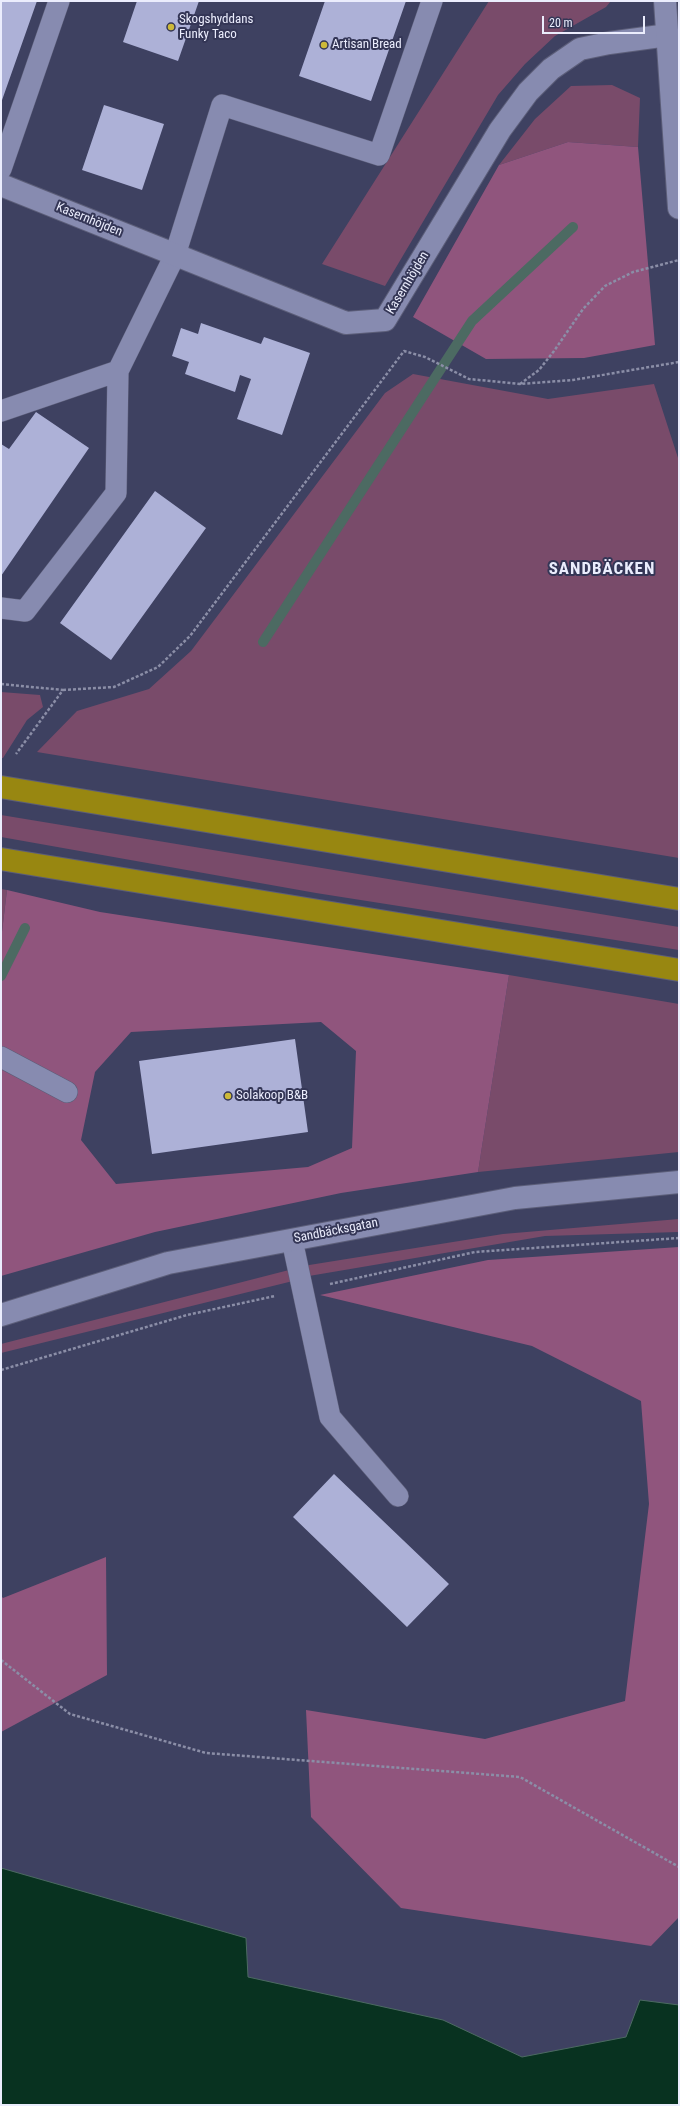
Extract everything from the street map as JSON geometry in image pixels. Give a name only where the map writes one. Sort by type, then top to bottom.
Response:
[{"type":"highway","points":[[1,787],[679,899]]},
{"type":"highway","points":[[1,859],[679,970]]},
{"type":"street","points":[[665,1],[673,34],[679,208]]},
{"type":"street","name":"Kasernhöjden","points":[[1,185],[346,323],[385,320],[500,130],[528,92],[551,69],[580,49],[609,43],[673,34]]},
{"type":"street","name":"Sandbäcksgatan","points":[[1,1315],[168,1262],[515,1198],[679,1182]]},
{"type":"lane","points":[[1,169],[59,1]]},
{"type":"lane","points":[[1,608],[25,611],[116,493],[118,371],[175,255],[222,105],[379,154],[432,1]]},
{"type":"lane","points":[[1,411],[118,371]]},
{"type":"lane","points":[[1,1057],[67,1092]]},
{"type":"lane","points":[[292,1240],[330,1417],[398,1496]]},
{"type":"path","points":[[520,384],[539,370],[554,351],[582,309],[605,286],[633,272],[679,260]]},
{"type":"path","points":[[1,684],[63,690],[114,687],[158,667],[190,636],[404,351],[425,358],[469,379],[520,384],[573,380],[679,362]]},
{"type":"path","points":[[16,754],[63,690]]},
{"type":"path","points":[[1,1370],[187,1315],[476,1252],[679,1238]]},
{"type":"path","points":[[1,1660],[70,1714],[206,1753],[520,1777],[679,1867]]},
{"type":"shaded area","points":[[489,1],[611,1],[606,7],[555,36],[525,64],[498,95],[385,286],[322,264]]},
{"type":"shaded area","points":[[612,85],[640,98],[638,147],[568,142],[499,165],[535,119],[571,86]]},
{"type":"shaded area","points":[[568,142],[638,147],[655,345],[584,358],[486,359],[413,317],[499,165]]},
{"type":"shaded area","points":[[413,374],[548,399],[654,384],[679,461],[679,858],[37,752],[77,711],[149,689],[191,651],[385,393]]},
{"type":"shaded area","points":[[1,692],[40,695],[43,707],[27,720],[3,758],[1,758]]},
{"type":"shaded area","points":[[1,815],[679,927],[679,950],[316,893],[1,837]]},
{"type":"shaded area","points":[[1,889],[7,890],[1,940]]},
{"type":"shaded area","points":[[7,890],[100,912],[509,975],[478,1172],[341,1193],[155,1232],[1,1276],[1,940]],"holes":[[[321,1022],[356,1051],[352,1148],[308,1167],[116,1184],[81,1140],[95,1072],[131,1032]]]},
{"type":"shaded area","points":[[509,975],[679,1004],[679,1152],[478,1172]]},
{"type":"shaded area","points":[[679,1219],[679,1232],[545,1236],[309,1276],[303,1266],[503,1234]]},
{"type":"shaded area","points":[[679,1247],[679,1917],[651,1946],[401,1908],[311,1817],[306,1710],[485,1739],[625,1701],[649,1504],[641,1401],[532,1346],[320,1295],[488,1260]]},
{"type":"shaded area","points":[[289,1270],[293,1281],[1,1353],[1,1344]]},
{"type":"shaded area","points":[[106,1557],[107,1675],[1,1732],[1,1596],[3,1598]]},
{"type":"shaded area","points":[[1,1868],[246,1938],[248,1977],[443,2020],[522,2057],[626,2037],[640,2000],[679,2005],[679,2105],[1,2105]]},
{"type":"building","points":[[1,1],[37,1],[1,103]]},
{"type":"building","points":[[137,1],[199,1],[178,61],[123,42]]},
{"type":"building","points":[[325,1],[406,1],[371,101],[299,76]]},
{"type":"building","points":[[104,105],[164,124],[142,190],[82,170]]},
{"type":"building","points":[[201,323],[261,344],[264,337],[310,353],[282,435],[237,419],[251,379],[240,375],[235,392],[185,374],[189,362],[172,356],[181,328],[198,334]]},
{"type":"building","points":[[36,412],[89,448],[1,576],[1,444],[9,449]]},
{"type":"building","points":[[155,491],[206,528],[111,660],[60,623]]},
{"type":"building","points":[[295,1039],[308,1132],[152,1154],[139,1061]]},
{"type":"building","points":[[334,1474],[449,1584],[407,1627],[293,1517]]},
{"type":"waterway","points":[[263,642],[472,321],[573,227]]},
{"type":"waterway","points":[[1,976],[25,928]]},
{"type":"place","name":"Skogshyddans Funky Taco","points":[[171,27]]},
{"type":"place","name":"Artisan Bread","points":[[324,45]]},
{"type":"place","name":"Solakoop B&B","points":[[228,1096]]},
{"type":"district","name":"SANDBÄCKEN","points":[[602,570]]}]
